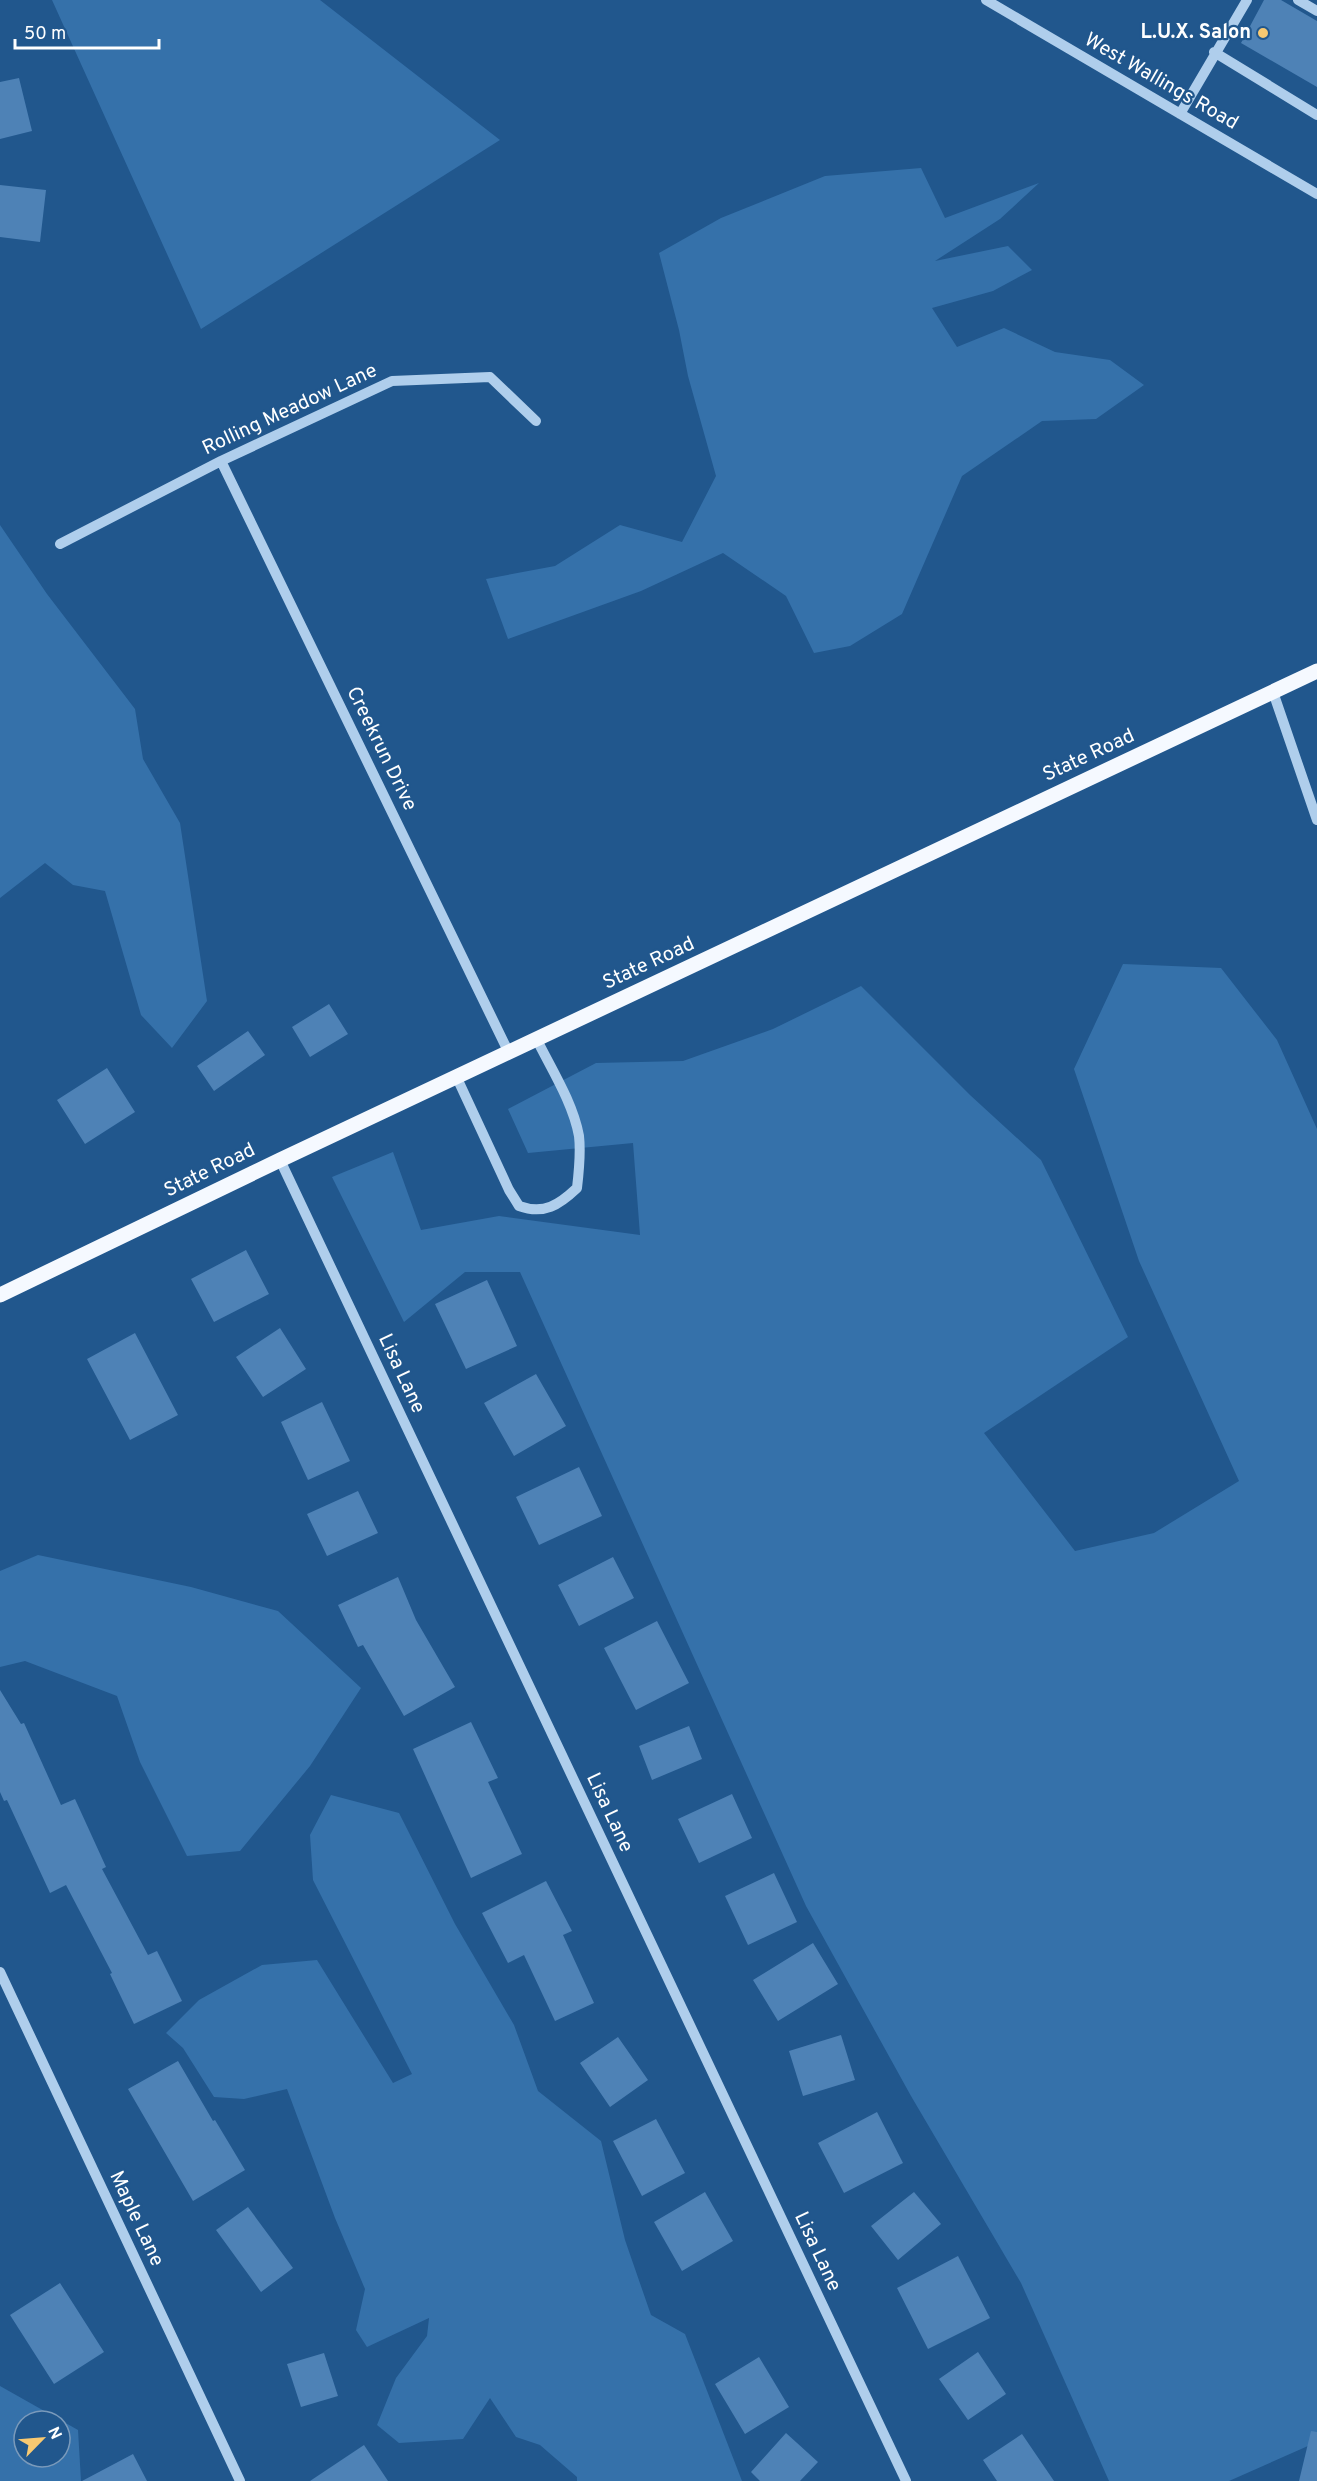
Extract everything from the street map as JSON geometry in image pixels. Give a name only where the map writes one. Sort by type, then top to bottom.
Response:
[{"type":"main road","name":"State Road","points":[[0,1295],[280,1160],[1317,671]]},
{"type":"street","name":"West Wallings Road","points":[[986,0],[1317,194]]},
{"type":"street","points":[[1180,114],[1246,0]]},
{"type":"street","points":[[1299,0],[1317,11]]},
{"type":"street","points":[[1215,52],[1317,115]]},
{"type":"street","name":"Rolling Meadow Lane","points":[[60,544],[221,461],[392,381],[490,377],[536,421]]},
{"type":"street","name":"Creekrun Drive","points":[[221,461],[509,1053]]},
{"type":"street","points":[[1273,692],[1317,820]]},
{"type":"street","points":[[457,1078],[508,1190],[519,1206],[543,1211],[563,1202],[577,1188],[580,1149],[578,1134],[569,1106],[537,1040]]},
{"type":"street","name":"Lisa Lane","points":[[280,1160],[906,2481]]},
{"type":"street","name":"Maple Lane","points":[[0,1972],[240,2481]]},
{"type":"shaded area","points":[[52,0],[320,0],[500,140],[201,329]]},
{"type":"shaded area","points":[[921,168],[945,218],[1039,183],[1000,219],[935,261],[1008,246],[1032,270],[993,291],[932,308],[957,347],[1004,328],[1055,352],[1110,360],[1144,385],[1096,419],[1042,421],[962,476],[902,614],[850,646],[814,653],[786,596],[723,553],[641,591],[508,639],[486,579],[555,566],[620,525],[682,542],[716,476],[688,376],[659,253],[721,218],[825,176]]},
{"type":"shaded area","points":[[0,525],[47,594],[135,709],[143,759],[180,823],[207,1001],[172,1048],[141,1015],[105,891],[73,885],[45,863],[0,898]]},
{"type":"shaded area","points":[[1123,964],[1221,968],[1277,1040],[1317,1129],[1317,2442],[1229,2481],[1109,2481],[1021,2283],[911,2096],[806,1906],[520,1272],[465,1272],[404,1322],[332,1177],[393,1152],[421,1230],[499,1216],[640,1235],[633,1143],[528,1153],[508,1109],[596,1063],[683,1061],[773,1029],[861,986],[970,1095],[1041,1160],[1128,1337],[984,1433],[1075,1551],[1154,1533],[1239,1481],[1139,1261],[1074,1069]]},
{"type":"shaded area","points":[[38,1555],[191,1587],[278,1611],[361,1688],[310,1766],[240,1851],[187,1856],[140,1762],[117,1696],[25,1661],[0,1667],[0,1571]]},
{"type":"shaded area","points":[[331,1795],[399,1813],[455,1924],[514,2025],[538,2091],[601,2141],[625,2240],[651,2315],[685,2334],[742,2481],[577,2481],[577,2477],[540,2445],[516,2437],[490,2398],[463,2439],[399,2443],[377,2425],[396,2378],[427,2336],[429,2318],[367,2347],[356,2330],[365,2289],[335,2218],[287,2089],[244,2099],[214,2097],[183,2048],[166,2033],[199,2000],[262,1965],[317,1960],[393,2083],[412,2074],[313,1880],[310,1835]]},
{"type":"shaded area","points":[[0,2386],[41,2409],[12,2409],[12,2469],[72,2469],[72,2427],[78,2430],[81,2481],[0,2481]]},
{"type":"building","points":[[1264,0],[1281,0],[1317,21],[1317,87],[1241,43]]},
{"type":"building","points":[[19,78],[32,131],[0,139],[0,82]]},
{"type":"building","points":[[0,185],[46,190],[40,242],[0,237]]},
{"type":"building","points":[[329,1004],[348,1034],[310,1057],[292,1027]]},
{"type":"building","points":[[248,1031],[265,1055],[214,1091],[197,1066]]},
{"type":"building","points":[[107,1068],[135,1112],[85,1144],[57,1100]]},
{"type":"building","points":[[246,1250],[269,1294],[214,1322],[191,1279]]},
{"type":"building","points":[[487,1280],[517,1346],[466,1369],[435,1304]]},
{"type":"building","points":[[280,1328],[306,1369],[263,1397],[236,1357]]},
{"type":"building","points":[[135,1333],[178,1415],[130,1440],[87,1359]]},
{"type":"building","points":[[536,1374],[566,1426],[514,1456],[484,1403]]},
{"type":"building","points":[[322,1402],[350,1461],[308,1480],[281,1422]]},
{"type":"building","points":[[579,1467],[602,1516],[539,1545],[516,1497]]},
{"type":"building","points":[[358,1491],[378,1533],[327,1556],[307,1514]]},
{"type":"building","points":[[613,1557],[634,1598],[579,1626],[558,1585]]},
{"type":"building","points":[[398,1577],[416,1620],[455,1687],[404,1716],[363,1645],[358,1647],[338,1605]]},
{"type":"building","points":[[657,1621],[689,1683],[636,1710],[604,1648]]},
{"type":"building","points":[[0,1690],[21,1724],[24,1723],[61,1805],[75,1799],[106,1867],[102,1869],[148,1955],[157,1951],[182,2001],[134,2024],[110,1974],[112,1973],[66,1885],[50,1893],[7,1800],[4,1801],[0,1792]]},
{"type":"building","points":[[471,1722],[498,1778],[488,1782],[522,1854],[471,1878],[413,1749]]},
{"type":"building","points":[[689,1726],[702,1759],[652,1780],[639,1746]]},
{"type":"building","points":[[732,1794],[752,1838],[699,1863],[678,1819]]},
{"type":"building","points":[[774,1873],[797,1922],[748,1945],[725,1896]]},
{"type":"building","points":[[546,1881],[572,1931],[563,1935],[594,2003],[555,2021],[524,1955],[508,1963],[482,1913]]},
{"type":"building","points":[[813,1943],[838,1984],[778,2021],[753,1980]]},
{"type":"building","points":[[841,2035],[855,2080],[803,2096],[789,2051]]},
{"type":"building","points":[[618,2037],[648,2080],[610,2107],[580,2063]]},
{"type":"building","points":[[178,2061],[245,2170],[193,2201],[128,2089]]},
{"type":"building","points":[[877,2112],[903,2163],[844,2193],[818,2143]]},
{"type":"building","points":[[656,2119],[685,2173],[642,2196],[613,2141]]},
{"type":"building","points":[[705,2192],[733,2241],[682,2271],[654,2222]]},
{"type":"building","points":[[914,2192],[941,2224],[898,2260],[871,2226]]},
{"type":"building","points":[[248,2207],[293,2268],[261,2292],[216,2230]]},
{"type":"building","points":[[958,2256],[990,2318],[928,2349],[897,2288]]},
{"type":"building","points":[[60,2283],[104,2352],[54,2384],[10,2315]]},
{"type":"building","points":[[978,2352],[1006,2394],[968,2420],[939,2379]]},
{"type":"building","points":[[324,2353],[338,2396],[301,2407],[287,2364]]},
{"type":"building","points":[[759,2357],[789,2407],[745,2434],[715,2384]]},
{"type":"building","points":[[1311,2431],[1317,2432],[1317,2481],[1299,2481]]},
{"type":"building","points":[[786,2433],[818,2462],[800,2481],[760,2481],[751,2472]]},
{"type":"building","points":[[1022,2434],[1054,2481],[997,2481],[983,2460]]},
{"type":"building","points":[[364,2445],[388,2481],[310,2481]]},
{"type":"building","points":[[133,2454],[147,2481],[82,2481]]},
{"type":"place","name":"L.U.X. Salon","points":[[1263,33]]}]
